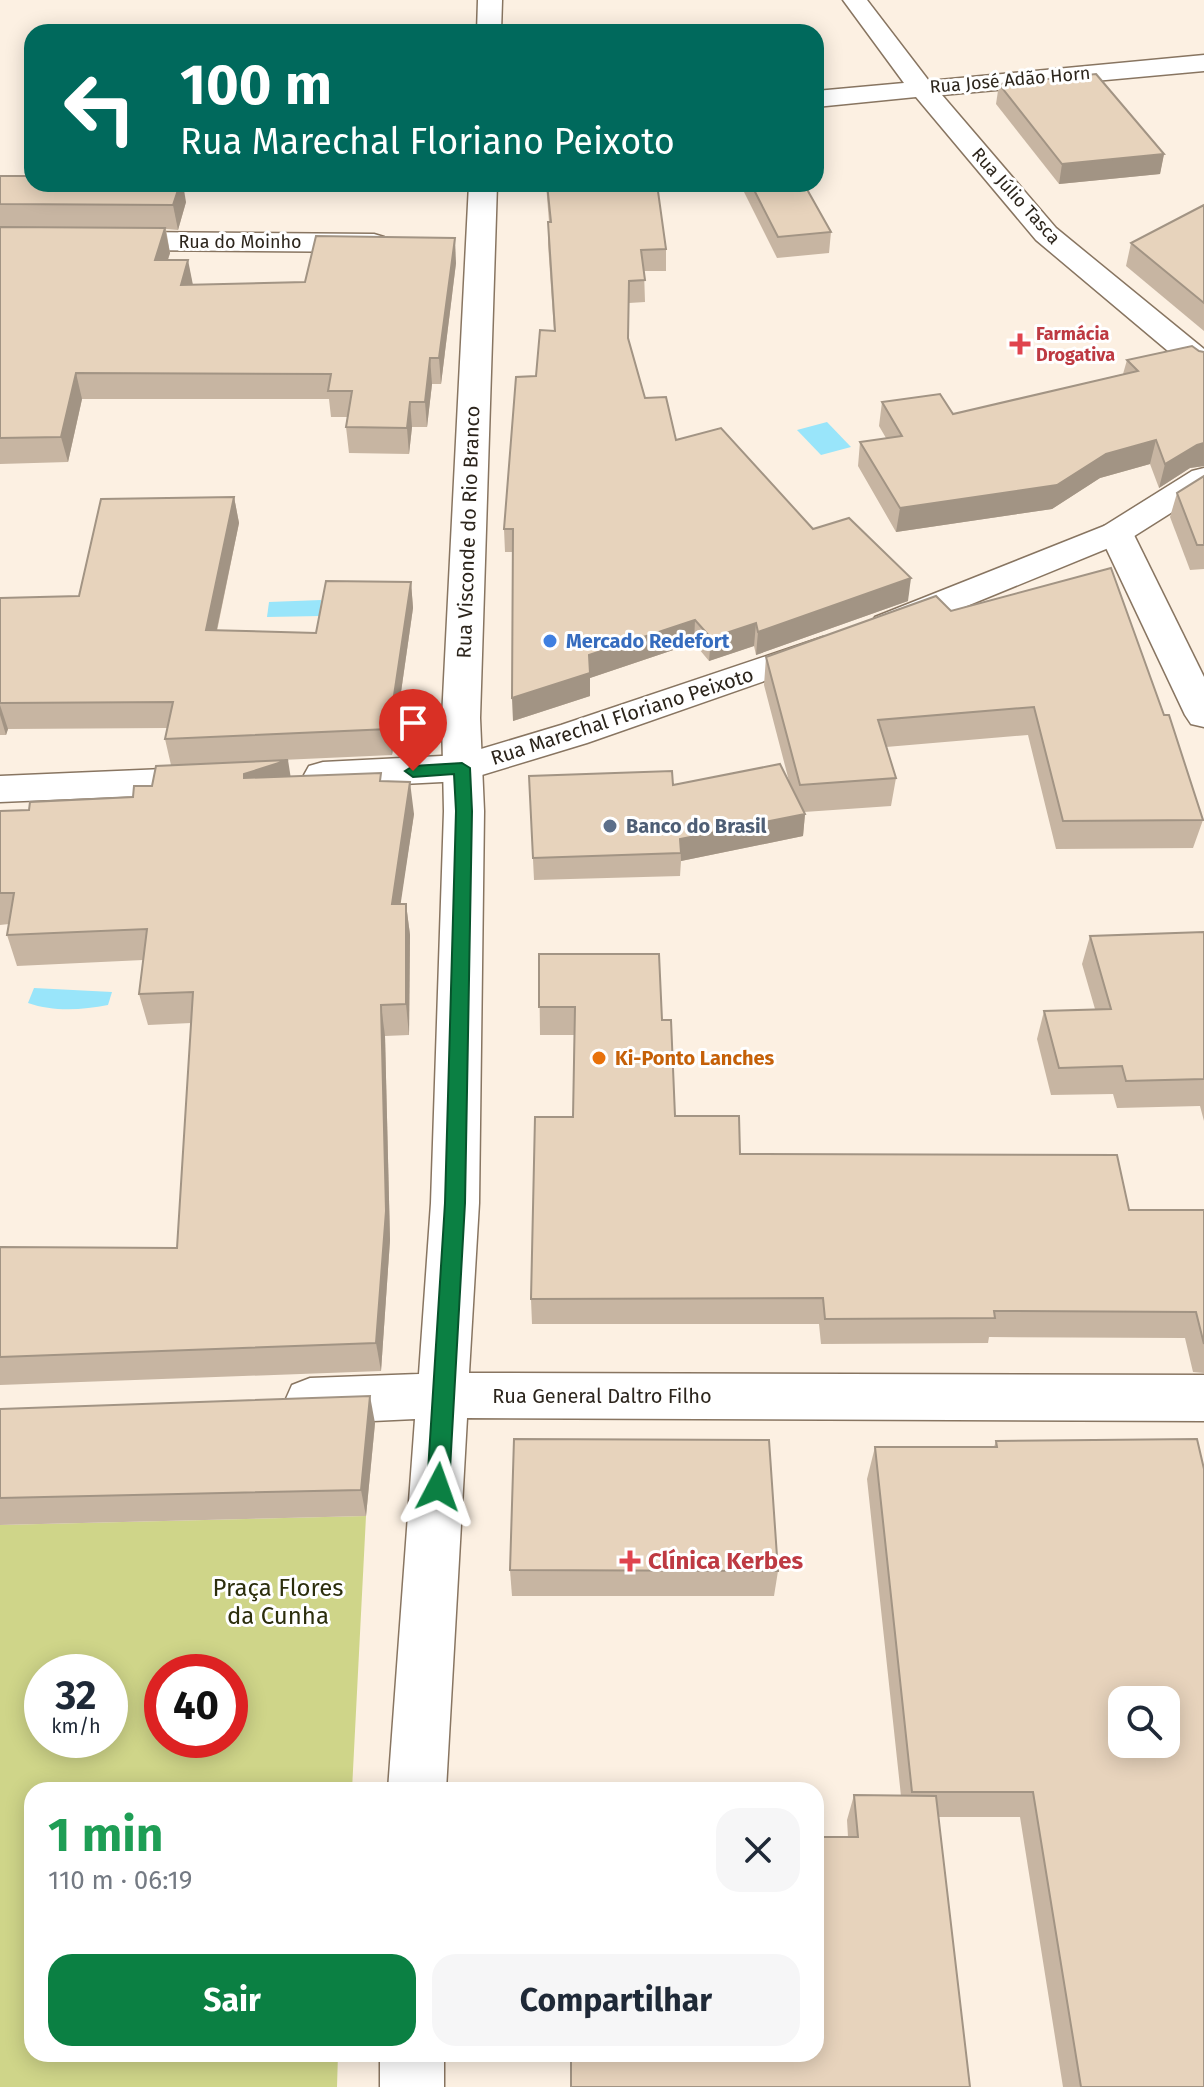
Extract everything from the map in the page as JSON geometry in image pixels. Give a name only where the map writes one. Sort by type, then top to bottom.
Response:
[{"type":"street","points":[[489,24],[490,0]]},
{"type":"street","name":"Rua Júlio Tasca","points":[[855,0],[921,88],[1046,234],[1204,365]]},
{"type":"street","name":"Rua José Adão Horn","points":[[824,98],[1204,63]]},
{"type":"street","name":"Rua Visconde do Rio Branco","points":[[418,1782],[455,1203],[464,811],[461,718],[463,244],[480,192]]},
{"type":"street","name":"Rua do Moinho","points":[[0,240],[400,244]]},
{"type":"street","name":"Rua Marechal Floriano Peixoto","points":[[286,777],[462,768],[574,734],[877,630],[1116,533],[1204,478]]},
{"type":"street","points":[[1116,533],[1204,715]]},
{"type":"street","points":[[0,789],[238,779]]},
{"type":"street","name":"Rua General Daltro Filho","points":[[268,1402],[444,1395],[1204,1398]]},
{"type":"street","points":[[412,2062],[412,2087]]},
{"type":"green space","name":"Praça Flores da Cunha","points":[[366,1516],[352,1782],[24,1782],[24,2062],[338,2062],[337,2087],[0,2087],[0,1525]]},
{"type":"water","points":[[827,422],[851,447],[821,455],[797,430]]},
{"type":"water","points":[[321,600],[320,616],[267,617],[269,602]]},
{"type":"water","points":[[34,988],[112,992],[108,1005],[58,1009],[28,1003]]},
{"type":"building","points":[[1096,74],[1164,154],[1062,164],[999,84]]},
{"type":"building","points":[[0,176],[24,176],[24,192],[177,192],[173,205],[0,204]]},
{"type":"building","points":[[548,192],[658,192],[666,249],[641,250],[645,280],[629,281],[628,338],[645,398],[666,397],[676,440],[721,428],[813,529],[849,518],[911,578],[758,632],[756,623],[711,638],[695,620],[589,655],[590,673],[512,698],[513,529],[504,529],[516,377],[536,376],[540,330],[555,331],[548,222],[551,222]]},
{"type":"building","points":[[755,192],[808,192],[831,232],[778,237]]},
{"type":"building","points":[[1204,205],[1204,303],[1131,243]]},
{"type":"building","points":[[0,227],[165,228],[155,260],[188,260],[181,285],[305,282],[316,236],[455,238],[439,358],[430,358],[425,402],[410,402],[407,428],[346,427],[352,391],[328,391],[331,374],[76,373],[61,437],[0,438]]},
{"type":"building","points":[[1192,346],[1204,352],[1204,443],[1165,464],[1156,440],[1106,454],[1057,485],[900,508],[860,442],[902,436],[882,402],[940,394],[953,414],[1138,371],[1127,360]]},
{"type":"building","points":[[1204,476],[1204,545],[1197,545],[1177,493]]},
{"type":"building","points":[[234,497],[206,630],[316,633],[326,581],[411,582],[389,729],[165,739],[173,702],[0,703],[0,598],[79,596],[101,499]]},
{"type":"building","points":[[1111,568],[1164,715],[1169,715],[1203,820],[1063,821],[1034,707],[878,720],[896,778],[800,785],[766,657],[936,596],[951,611]]},
{"type":"building","points":[[288,760],[244,774],[244,778],[381,773],[380,781],[410,782],[392,904],[406,904],[406,1004],[381,1005],[386,1211],[376,1343],[0,1357],[0,1247],[177,1248],[193,992],[139,994],[147,929],[7,935],[14,893],[0,893],[0,811],[29,810],[30,802],[133,797],[134,786],[152,786],[156,766]]},
{"type":"building","points":[[780,764],[805,814],[680,839],[681,853],[533,858],[529,776],[672,771],[673,785]]},
{"type":"building","points":[[1204,932],[1204,1079],[1126,1081],[1122,1066],[1059,1068],[1044,1011],[1111,1009],[1090,936]]},
{"type":"building","points":[[539,954],[659,954],[662,1020],[671,1020],[675,1116],[739,1116],[740,1154],[1117,1155],[1129,1210],[1204,1210],[1204,1344],[1196,1312],[994,1311],[995,1318],[825,1319],[823,1298],[531,1299],[535,1117],[573,1117],[575,1007],[539,1007]]},
{"type":"building","points":[[370,1396],[361,1490],[0,1498],[0,1409]]},
{"type":"building","points":[[514,1439],[769,1440],[778,1571],[510,1570]]},
{"type":"building","points":[[1197,1439],[1204,1469],[1204,2087],[1081,2087],[1033,1792],[912,1792],[875,1447],[997,1447],[996,1441]]},
{"type":"building","points":[[854,1795],[936,1796],[970,2087],[571,2087],[571,2062],[824,2062],[824,1837],[858,1837]]},
{"type":"place","name":"Farmácia Drogativa","points":[[1020,344]]},
{"type":"place","name":"Mercado Redefort","points":[[550,641]]},
{"type":"place","name":"Banco do Brasil","points":[[610,826]]},
{"type":"place","name":"Ki-Ponto Lanches","points":[[599,1058]]},
{"type":"place","name":"Clínica Kerbes","points":[[630,1561]]},
{"type":"route","points":[[413,771],[462,768],[464,811],[455,1203],[438,1487]]}]
